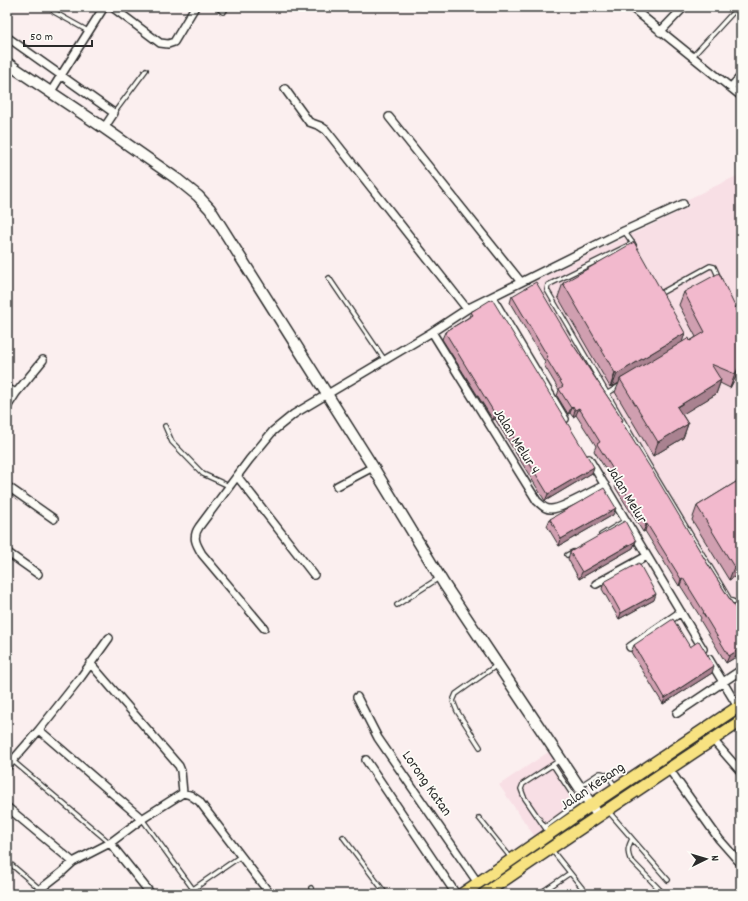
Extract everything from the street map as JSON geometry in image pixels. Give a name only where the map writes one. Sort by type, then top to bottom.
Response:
[{"type":"main road","name":"Jalan Kesang","points":[[462,894],[512,860],[585,802],[617,788],[740,706]]},
{"type":"main road","name":"Jalan Kesang","points":[[484,894],[550,848],[605,813],[741,721]]},
{"type":"street","points":[[50,93],[104,7]]},
{"type":"street","points":[[112,7],[160,43],[168,44],[174,42],[195,7]]},
{"type":"street","points":[[631,7],[741,96]]},
{"type":"street","points":[[660,32],[684,7]]},
{"type":"street","points":[[7,37],[114,113],[104,128]]},
{"type":"street","points":[[7,63],[104,128],[185,185],[210,209],[440,578],[498,665],[557,762],[579,786],[585,802],[605,813]]},
{"type":"street","points":[[731,87],[741,76]]},
{"type":"street","points":[[285,89],[309,122],[326,130],[467,309]]},
{"type":"street","points":[[389,118],[521,282]]},
{"type":"street","points":[[264,628],[202,554],[195,542],[196,532],[199,527],[273,430],[294,414],[326,394],[432,332],[467,309],[624,231],[683,204]]},
{"type":"street","points":[[492,297],[568,424]]},
{"type":"street","name":"Jalan Melur 4","points":[[432,332],[537,501],[544,508],[549,510],[558,508],[605,485]]},
{"type":"street","points":[[7,407],[16,393],[43,360]]},
{"type":"street","points":[[7,388],[16,393]]},
{"type":"street","name":"Jalan Melur","points":[[584,451],[723,683],[740,706]]},
{"type":"street","points":[[337,486],[372,467]]},
{"type":"street","points":[[237,476],[314,574]]},
{"type":"street","points":[[7,486],[54,519]]},
{"type":"street","points":[[7,552],[38,574]]},
{"type":"street","points":[[596,584],[647,556]]},
{"type":"street","points":[[630,647],[681,612]]},
{"type":"street","points":[[7,767],[39,730],[110,638]]},
{"type":"street","points":[[90,663],[178,766],[181,771],[183,793]]},
{"type":"street","points":[[677,714],[741,670]]},
{"type":"street","name":"Lorong Katan","points":[[357,697],[378,738],[478,883]]},
{"type":"street","points":[[39,730],[142,820]]},
{"type":"street","points":[[713,740],[741,772]]},
{"type":"street","points":[[366,760],[456,894]]},
{"type":"street","points":[[669,769],[720,839],[741,864]]},
{"type":"street","points":[[34,894],[73,862],[110,843],[183,793],[190,795],[198,801],[241,856],[267,893]]},
{"type":"street","points":[[7,807],[73,862]]},
{"type":"street","points":[[110,843],[151,894]]},
{"type":"lane","points":[[51,7],[54,12],[88,32]]},
{"type":"lane","points":[[692,57],[738,7]]},
{"type":"lane","points":[[114,113],[146,70]]},
{"type":"lane","points":[[624,231],[637,249]]},
{"type":"lane","points":[[633,243],[548,285],[547,287],[647,462],[730,600],[741,605]]},
{"type":"lane","points":[[661,293],[710,266],[714,267],[722,283]]},
{"type":"lane","points":[[329,278],[384,360]]},
{"type":"lane","points":[[658,287],[665,299]]},
{"type":"lane","points":[[608,392],[628,381]]},
{"type":"lane","points":[[165,426],[172,442],[203,474],[230,486]]},
{"type":"lane","points":[[600,536],[626,520]]},
{"type":"lane","points":[[567,555],[574,551]]},
{"type":"lane","points":[[397,605],[440,578]]},
{"type":"lane","points":[[480,747],[457,711],[453,701],[456,694],[498,665]]},
{"type":"lane","points":[[12,760],[110,843]]},
{"type":"lane","points":[[547,831],[524,797],[521,789],[523,784],[557,762],[585,802]]},
{"type":"lane","points":[[579,786],[603,773],[607,775],[617,788]]},
{"type":"lane","points":[[605,813],[618,824],[668,880]]},
{"type":"lane","points":[[479,818],[512,860]]},
{"type":"lane","points":[[142,820],[193,889]]},
{"type":"lane","points":[[343,837],[386,894]]},
{"type":"lane","points":[[632,839],[628,846],[630,859],[664,894]]},
{"type":"lane","points":[[550,848],[587,894]]},
{"type":"lane","points":[[186,894],[241,856]]},
{"type":"lane","points":[[7,861],[40,889]]},
{"type":"lane","points":[[539,894],[570,873]]},
{"type":"lane","points":[[311,888],[314,894]]},
{"type":"shaded area","points":[[741,174],[741,624],[531,283],[689,207],[686,200]]},
{"type":"shaded area","points":[[550,751],[583,804],[535,837],[499,785]]},
{"type":"building","points":[[634,242],[685,333],[617,374],[616,372],[615,373],[563,283]]},
{"type":"building","points":[[719,273],[741,319],[741,363],[735,374],[711,364],[721,380],[677,407],[688,424],[658,442],[620,379],[689,338],[690,341],[705,332],[684,292]]},
{"type":"building","points":[[536,282],[572,343],[623,420],[621,421],[741,617],[741,648],[729,656],[683,578],[681,579],[618,480],[619,479],[597,444],[600,442],[579,408],[575,410],[573,406],[571,408],[559,389],[563,386],[546,358],[548,357],[512,296]]},
{"type":"building","points":[[492,299],[594,467],[548,494],[498,412],[495,414],[445,332],[473,315],[471,312]]},
{"type":"building","points":[[741,479],[741,563],[734,567],[697,506]]},
{"type":"building","points":[[604,488],[616,508],[561,539],[550,519]]},
{"type":"building","points":[[625,521],[636,541],[582,572],[570,552]]},
{"type":"building","points":[[639,563],[656,594],[621,613],[604,582]]},
{"type":"building","points":[[673,619],[690,647],[699,641],[714,666],[665,698],[634,645]]}]
